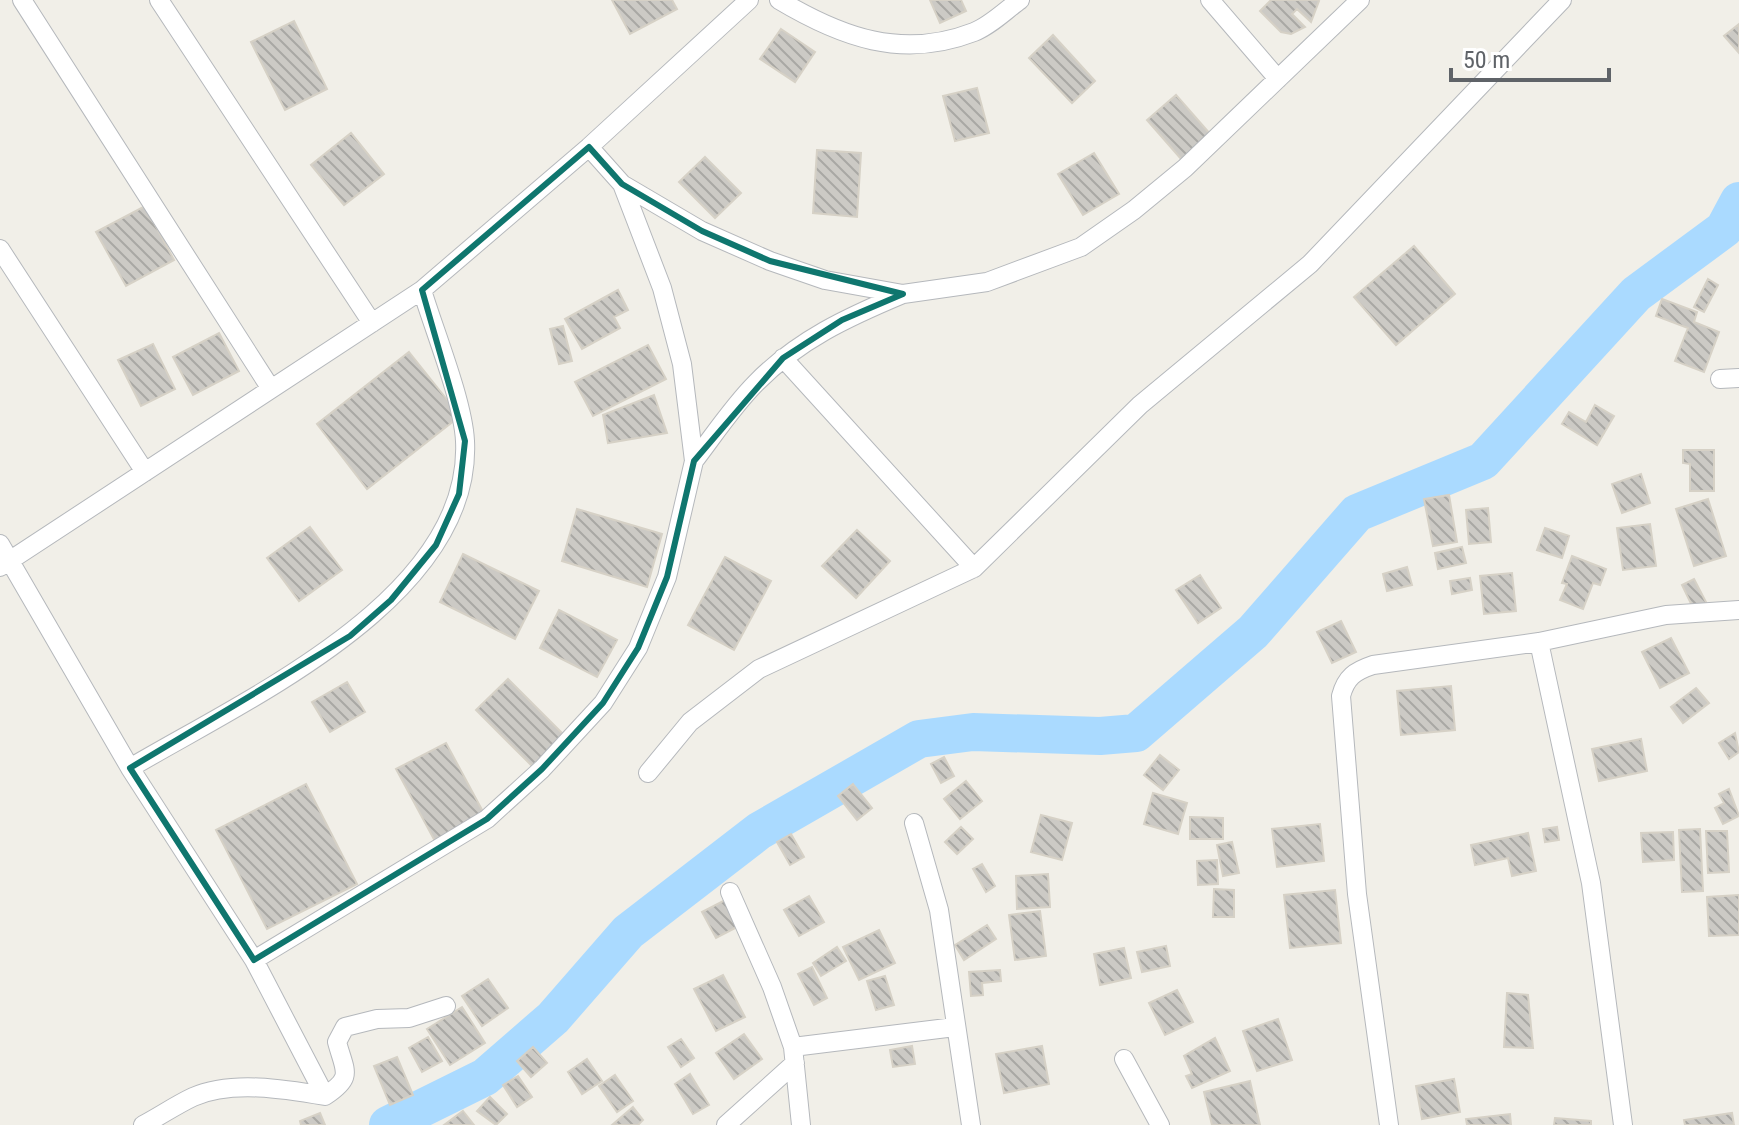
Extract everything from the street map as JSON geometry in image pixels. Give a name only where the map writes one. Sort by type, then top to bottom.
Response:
[{"type":"street","points":[[22,0],[271,389]]},
{"type":"street","points":[[159,0],[372,323]]},
{"type":"street","points":[[5,564],[422,290],[589,147],[749,0]]},
{"type":"street","points":[[779,0],[826,28],[883,44],[929,43],[976,32],[1020,0]]},
{"type":"street","points":[[1210,0],[1278,79]]},
{"type":"street","points":[[694,461],[753,385],[783,358],[842,320],[903,294],[987,282],[1081,247],[1185,168],[1360,0]]},
{"type":"street","points":[[648,773],[690,722],[759,669],[974,568],[1140,405],[1310,264],[1562,0]]},
{"type":"street","points":[[589,147],[622,184],[702,231],[770,261],[825,280],[903,294]]},
{"type":"street","points":[[254,960],[487,819],[542,769],[603,703],[638,648],[667,577],[694,461],[682,364],[662,288],[622,184]]},
{"type":"street","points":[[0,249],[145,472]]},
{"type":"street","points":[[130,768],[350,636],[391,600],[436,545],[459,494],[465,441],[422,290]]},
{"type":"street","points":[[783,358],[974,568]]},
{"type":"street","points":[[1720,379],[1739,378]]},
{"type":"street","points":[[0,544],[5,564],[130,768],[254,960],[325,1096]]},
{"type":"street","points":[[1389,1125],[1357,894],[1341,696],[1345,681],[1357,671],[1373,665],[1539,642],[1666,615],[1739,610]]},
{"type":"street","points":[[1539,642],[1591,883],[1623,1125]]},
{"type":"street","points":[[914,823],[939,910],[971,1125]]},
{"type":"street","points":[[730,892],[772,987],[794,1055],[801,1125]]},
{"type":"street","points":[[143,1125],[196,1096],[227,1090],[284,1089],[325,1096],[344,1084],[347,1077],[337,1042],[345,1027],[377,1019],[409,1018],[446,1006]]},
{"type":"street","points":[[726,1125],[794,1055],[955,1027]]},
{"type":"street","points":[[1124,1059],[1160,1125]]},
{"type":"highlighted area","points":[[589,147],[622,184],[702,231],[770,261],[903,294],[842,320],[783,358],[694,461],[667,577],[638,648],[603,703],[542,769],[487,819],[254,960],[130,768],[350,636],[391,600],[436,545],[459,494],[465,441],[422,290]]},
{"type":"building","points":[[612,0],[672,0],[677,9],[630,34]]},
{"type":"building","points":[[930,0],[961,0],[966,11],[940,23]]},
{"type":"building","points":[[1271,0],[1319,1],[1311,22],[1297,9],[1292,14],[1305,27],[1291,34],[1281,32],[1260,11]]},
{"type":"building","points":[[294,21],[327,89],[285,110],[251,42]]},
{"type":"building","points":[[1739,24],[1739,53],[1724,36]]},
{"type":"building","points":[[781,29],[815,52],[795,82],[760,59]]},
{"type":"building","points":[[1053,35],[1095,81],[1072,103],[1029,58]]},
{"type":"building","points":[[977,88],[989,133],[955,141],[943,96]]},
{"type":"building","points":[[1176,95],[1211,135],[1182,160],[1147,120]]},
{"type":"building","points":[[351,133],[384,174],[344,205],[311,165]]},
{"type":"building","points":[[817,150],[861,153],[857,217],[813,213]]},
{"type":"building","points":[[1094,153],[1119,194],[1083,215],[1058,174]]},
{"type":"building","points":[[705,157],[741,193],[715,218],[679,182]]},
{"type":"building","points":[[145,206],[174,260],[126,286],[96,232]]},
{"type":"building","points":[[1414,246],[1455,294],[1396,345],[1354,297]]},
{"type":"building","points":[[1708,279],[1718,285],[1704,312],[1694,307]]},
{"type":"building","points":[[618,290],[628,310],[614,317],[620,328],[582,349],[565,319]]},
{"type":"building","points":[[1662,299],[1697,312],[1694,322],[1719,332],[1704,372],[1675,361],[1688,328],[1656,316]]},
{"type":"building","points":[[563,326],[572,361],[559,364],[550,329]]},
{"type":"building","points":[[219,333],[239,371],[193,395],[173,357]]},
{"type":"building","points":[[153,344],[175,389],[141,406],[118,360]]},
{"type":"building","points":[[648,345],[666,379],[593,416],[575,382]]},
{"type":"building","points":[[409,352],[460,416],[367,489],[317,424]]},
{"type":"building","points":[[654,395],[667,433],[608,443],[603,415]]},
{"type":"building","points":[[1595,405],[1614,416],[1597,445],[1562,424],[1569,412],[1586,422]]},
{"type":"building","points":[[1683,450],[1714,450],[1714,491],[1690,491],[1690,464],[1683,463]]},
{"type":"building","points":[[1641,474],[1650,503],[1622,513],[1612,484]]},
{"type":"building","points":[[1449,495],[1457,542],[1433,546],[1424,499]]},
{"type":"building","points":[[1708,499],[1726,556],[1694,566],[1676,509]]},
{"type":"building","points":[[1488,508],[1491,542],[1469,544],[1466,510]]},
{"type":"building","points":[[577,509],[662,534],[647,587],[562,561]]},
{"type":"building","points":[[1650,524],[1656,566],[1623,570],[1617,528]]},
{"type":"building","points":[[310,527],[342,570],[299,601],[267,558]]},
{"type":"building","points":[[1545,528],[1569,536],[1562,558],[1537,550]]},
{"type":"building","points":[[857,530],[890,561],[856,598],[822,566]]},
{"type":"building","points":[[1462,547],[1466,563],[1438,569],[1435,553]]},
{"type":"building","points":[[463,554],[539,591],[515,639],[440,602]]},
{"type":"building","points":[[1572,556],[1606,569],[1600,585],[1593,583],[1583,609],[1560,600],[1567,584],[1562,583]]},
{"type":"building","points":[[725,557],[771,581],[734,650],[688,625]]},
{"type":"building","points":[[1407,567],[1412,585],[1387,591],[1383,574]]},
{"type":"building","points":[[1512,573],[1516,611],[1484,614],[1480,576]]},
{"type":"building","points":[[1200,575],[1221,608],[1198,623],[1176,590]]},
{"type":"building","points":[[1470,578],[1472,590],[1452,594],[1450,581]]},
{"type":"building","points":[[1694,579],[1707,604],[1694,610],[1682,585]]},
{"type":"building","points":[[559,610],[617,640],[597,677],[540,648]]},
{"type":"building","points":[[1341,621],[1356,652],[1332,663],[1317,632]]},
{"type":"building","points":[[1671,638],[1689,673],[1660,688],[1642,652]]},
{"type":"building","points":[[508,679],[564,735],[532,766],[476,710]]},
{"type":"building","points":[[347,682],[365,712],[330,732],[312,702]]},
{"type":"building","points":[[1451,686],[1455,730],[1401,735],[1397,691]]},
{"type":"building","points":[[1696,688],[1709,703],[1683,723],[1671,707]]},
{"type":"building","points":[[1735,733],[1739,752],[1729,759],[1719,743]]},
{"type":"building","points":[[1641,739],[1647,771],[1599,781],[1592,749]]},
{"type":"building","points":[[446,743],[487,819],[437,845],[396,769]]},
{"type":"building","points":[[1160,755],[1179,770],[1163,790],[1144,775]]},
{"type":"building","points":[[944,757],[954,776],[941,783],[931,764]]},
{"type":"building","points":[[966,781],[982,801],[960,819],[944,799]]},
{"type":"building","points":[[306,784],[357,884],[267,929],[216,830]]},
{"type":"building","points":[[853,784],[872,808],[857,820],[838,796]]},
{"type":"building","points":[[1729,789],[1739,816],[1723,824],[1715,808],[1724,803],[1719,794]]},
{"type":"building","points":[[1153,793],[1187,803],[1178,834],[1144,824]]},
{"type":"building","points":[[1041,815],[1072,823],[1062,860],[1031,852]]},
{"type":"building","points":[[1190,817],[1223,818],[1223,839],[1190,839]]},
{"type":"building","points":[[1320,824],[1324,861],[1277,867],[1272,829]]},
{"type":"building","points":[[961,827],[973,839],[957,854],[945,842]]},
{"type":"building","points":[[1557,827],[1559,840],[1545,842],[1543,829]]},
{"type":"building","points":[[1700,829],[1703,891],[1682,892],[1679,830]]},
{"type":"building","points":[[1706,831],[1727,831],[1729,872],[1708,873]]},
{"type":"building","points":[[1673,832],[1674,860],[1643,862],[1641,833]]},
{"type":"building","points":[[1528,833],[1536,871],[1512,876],[1508,858],[1475,865],[1471,845]]},
{"type":"building","points":[[791,834],[804,857],[790,865],[777,842]]},
{"type":"building","points":[[1232,842],[1239,873],[1223,876],[1217,845]]},
{"type":"building","points":[[1217,860],[1218,884],[1198,885],[1197,861]]},
{"type":"building","points":[[982,864],[995,886],[986,892],[973,869]]},
{"type":"building","points":[[1048,874],[1050,907],[1017,909],[1016,876]]},
{"type":"building","points":[[1214,889],[1234,890],[1234,917],[1213,917]]},
{"type":"building","points":[[1335,890],[1341,943],[1290,948],[1284,895]]},
{"type":"building","points":[[1739,895],[1739,935],[1709,936],[1707,897]]},
{"type":"building","points":[[809,896],[824,922],[799,936],[784,910]]},
{"type":"building","points":[[727,899],[741,925],[716,938],[702,912]]},
{"type":"building","points":[[1040,911],[1046,956],[1015,960],[1009,915]]},
{"type":"building","points":[[987,925],[996,939],[964,960],[955,945]]},
{"type":"building","points":[[879,930],[895,963],[859,980],[843,947]]},
{"type":"building","points":[[1166,946],[1170,966],[1142,972],[1137,952]]},
{"type":"building","points":[[837,947],[846,961],[821,976],[813,963]]},
{"type":"building","points":[[1124,948],[1131,978],[1100,985],[1094,954]]},
{"type":"building","points":[[812,967],[827,998],[814,1005],[798,974]]},
{"type":"building","points":[[1000,970],[1001,981],[982,983],[983,995],[971,996],[969,972]]},
{"type":"building","points":[[723,975],[745,1017],[716,1031],[694,989]]},
{"type":"building","points":[[885,976],[894,1005],[876,1010],[867,981]]},
{"type":"building","points":[[488,979],[508,1008],[482,1026],[462,996]]},
{"type":"building","points":[[1177,990],[1193,1022],[1165,1035],[1149,1003]]},
{"type":"building","points":[[1507,993],[1528,995],[1533,1048],[1504,1047]]},
{"type":"building","points":[[462,1007],[485,1043],[450,1065],[427,1029]]},
{"type":"building","points":[[1278,1019],[1292,1060],[1257,1071],[1243,1031]]},
{"type":"building","points":[[744,1034],[762,1059],[734,1079],[716,1053]]},
{"type":"building","points":[[428,1037],[442,1061],[422,1072],[409,1048]]},
{"type":"building","points":[[1215,1038],[1230,1071],[1192,1088],[1186,1076],[1192,1074],[1184,1056]]},
{"type":"building","points":[[681,1039],[694,1058],[681,1067],[668,1047]]},
{"type":"building","points":[[912,1046],[915,1064],[893,1067],[890,1050]]},
{"type":"building","points":[[1042,1046],[1049,1084],[1004,1093],[996,1054]]},
{"type":"building","points":[[533,1047],[547,1063],[531,1077],[517,1061]]},
{"type":"building","points":[[397,1057],[413,1095],[390,1105],[374,1066]]},
{"type":"building","points":[[587,1059],[602,1081],[582,1094],[568,1072]]},
{"type":"building","points":[[690,1074],[709,1105],[693,1114],[675,1084]]},
{"type":"building","points":[[615,1075],[633,1101],[617,1112],[599,1086]]},
{"type":"building","points":[[518,1076],[532,1097],[517,1107],[503,1085]]},
{"type":"building","points":[[1454,1079],[1460,1112],[1422,1119],[1416,1086]]},
{"type":"building","points":[[1250,1081],[1260,1125],[1212,1125],[1204,1092]]},
{"type":"building","points":[[490,1097],[507,1114],[496,1125],[477,1111]]},
{"type":"building","points":[[633,1107],[643,1120],[638,1125],[612,1125]]},
{"type":"building","points":[[463,1111],[474,1125],[444,1125]]},
{"type":"building","points":[[320,1113],[325,1125],[301,1125],[300,1121]]},
{"type":"building","points":[[1732,1113],[1734,1125],[1685,1125],[1684,1120]]},
{"type":"building","points":[[1510,1114],[1511,1125],[1467,1125],[1466,1119]]},
{"type":"building","points":[[1555,1118],[1591,1121],[1591,1125],[1554,1125]]},
{"type":"waterway","points":[[388,1125],[485,1077],[553,1018],[628,932],[759,831],[919,739],[973,732],[1100,736],[1136,733],[1253,632],[1357,513],[1483,461],[1636,294],[1724,229],[1739,201]]}]
